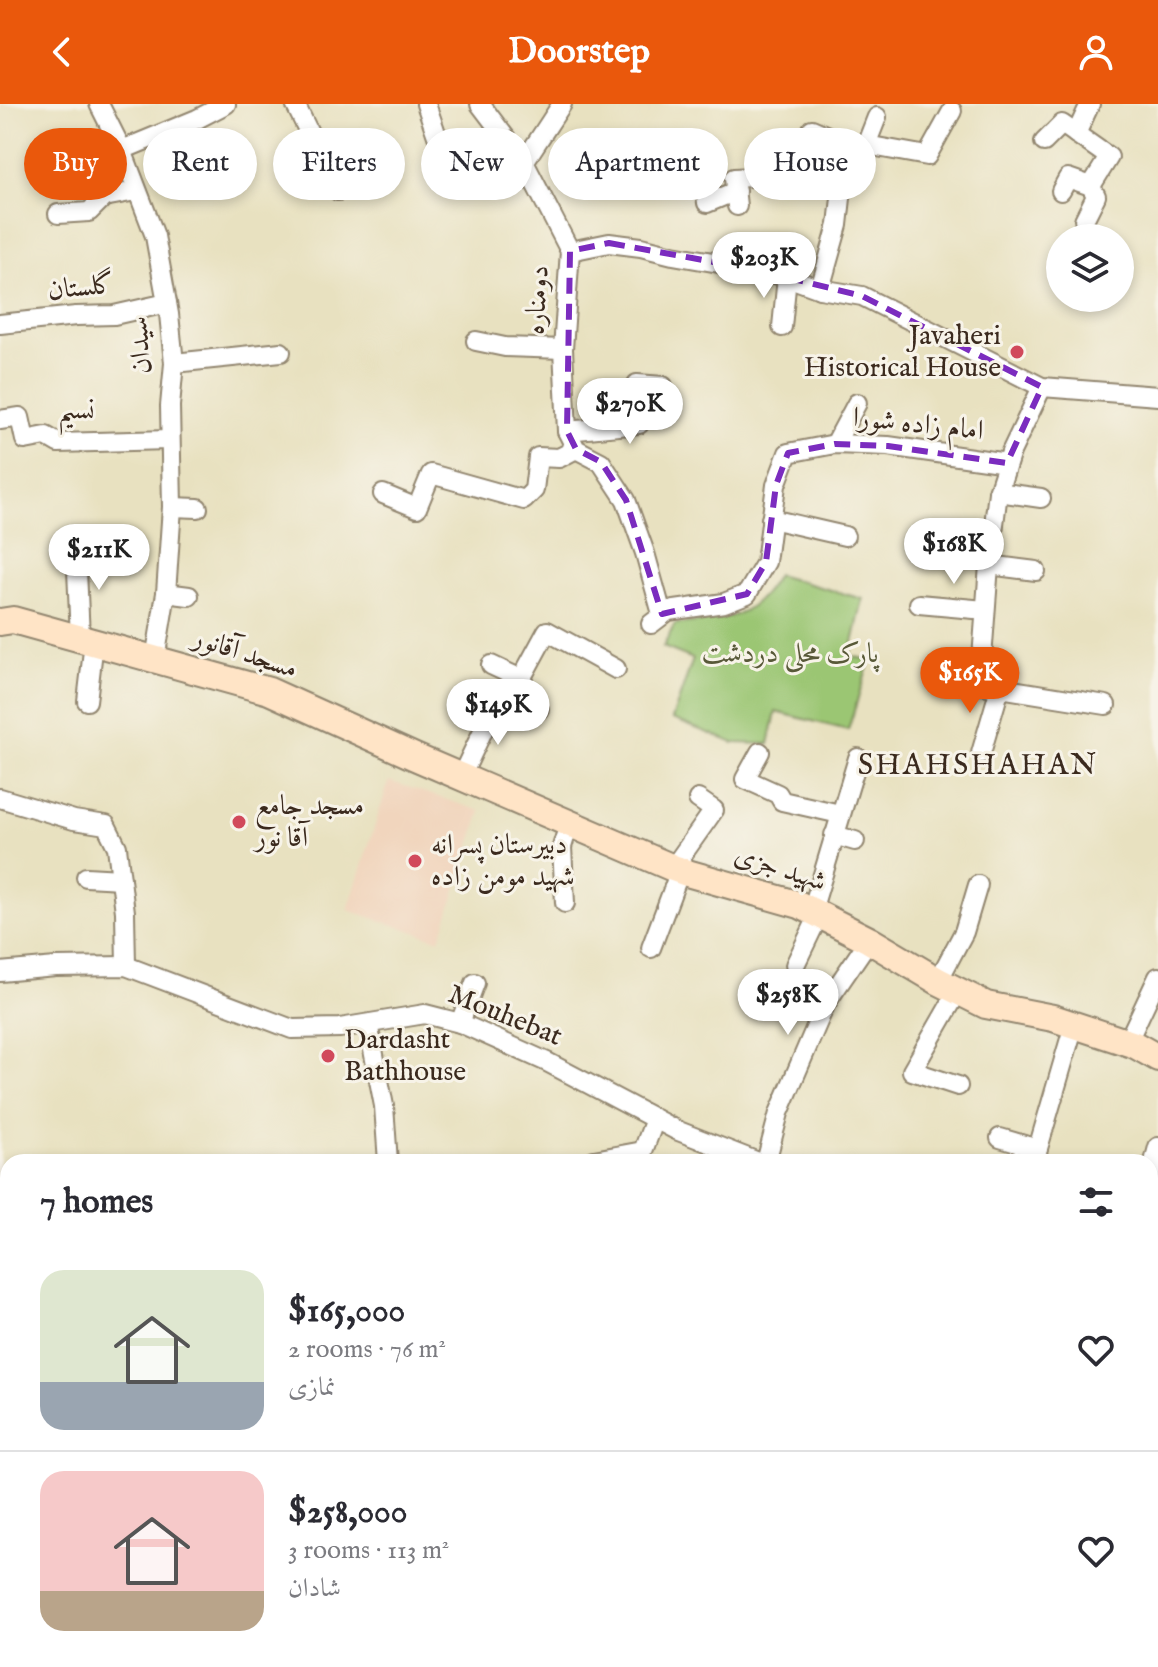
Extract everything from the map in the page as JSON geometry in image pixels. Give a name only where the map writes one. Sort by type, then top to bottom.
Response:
[{"type":"street","name":"سیدان","points":[[99,104],[111,128]]},
{"type":"street","points":[[127,147],[194,111],[226,104]]},
{"type":"street","points":[[295,104],[307,128]]},
{"type":"street","points":[[426,104],[434,128]]},
{"type":"street","name":"دومناره","points":[[480,104],[498,128]]},
{"type":"street","points":[[532,150],[562,104]]},
{"type":"street","points":[[1076,134],[1090,104]]},
{"type":"street","points":[[876,148],[927,156],[952,111]]},
{"type":"street","points":[[870,128],[877,117]]},
{"type":"street","points":[[1044,142],[1062,124],[1109,157],[1091,186]]},
{"type":"street","name":"سیدان","points":[[127,165],[136,191],[159,224],[155,236],[174,363],[169,440],[172,507],[166,593],[155,659]]},
{"type":"street","name":"دومناره","points":[[532,177],[570,251],[563,349],[567,431],[576,449],[601,462],[626,500],[645,553],[656,619]]},
{"type":"street","points":[[707,200],[707,203],[736,199],[734,178],[744,177]]},
{"type":"street","points":[[1061,191],[1068,178],[1091,186],[1096,196],[1084,220]]},
{"type":"street","points":[[58,214],[89,212],[104,197],[136,191]]},
{"type":"street","points":[[820,289],[838,225],[841,200]]},
{"type":"street","points":[[570,251],[609,243],[787,277],[820,289],[862,296],[1042,387],[1158,396]]},
{"type":"street","points":[[782,327],[787,277]]},
{"type":"street","name":"گلستان","points":[[0,324],[114,315],[167,303]]},
{"type":"street","points":[[476,341],[505,347],[563,349]]},
{"type":"street","points":[[174,363],[281,352]]},
{"type":"street","points":[[567,431],[639,424],[637,384],[663,386]]},
{"type":"street","points":[[980,685],[998,492],[1007,463],[1042,387]]},
{"type":"street","points":[[835,444],[857,403]]},
{"type":"street","name":"نسیم","points":[[0,420],[20,417],[25,440],[46,436],[58,443],[169,440]]},
{"type":"street","name":"امام زاده شورا","points":[[656,619],[668,611],[724,603],[747,594],[766,562],[776,485],[788,453],[835,444],[888,446],[1007,463]]},
{"type":"street","points":[[383,494],[417,508],[431,474],[524,500],[534,490],[538,457],[559,458],[576,449]]},
{"type":"street","points":[[998,492],[1041,498]]},
{"type":"street","points":[[172,507],[198,508]]},
{"type":"street","points":[[771,519],[845,536]]},
{"type":"street","points":[[76,547],[87,640],[87,701]]},
{"type":"street","points":[[989,565],[1036,571]]},
{"type":"street","points":[[166,593],[189,596]]},
{"type":"street","points":[[919,604],[985,610]]},
{"type":"street","name":"مسجد آقانور","points":[[0,622],[13,620],[269,691],[461,777]]},
{"type":"street","points":[[461,777],[506,691],[547,631],[616,669]]},
{"type":"street","points":[[491,665],[506,691],[539,709]]},
{"type":"street","points":[[938,678],[1106,705]]},
{"type":"street","points":[[981,753],[1000,688]]},
{"type":"street","points":[[760,752],[745,779],[778,794],[782,801],[840,814]]},
{"type":"street","points":[[795,965],[815,913],[834,835],[858,758]]},
{"type":"street","name":"شهید جزی","points":[[461,777],[676,869],[800,905],[986,1005],[1053,1018],[1127,1043],[1158,1058]]},
{"type":"street","points":[[0,798],[74,820],[106,825],[117,847],[125,912],[126,966],[0,972]]},
{"type":"street","points":[[651,948],[676,869],[714,810],[698,799]]},
{"type":"street","points":[[565,903],[562,847],[569,824]]},
{"type":"street","points":[[834,835],[855,841]]},
{"type":"street","points":[[86,877],[121,879]]},
{"type":"street","points":[[958,1086],[912,1071],[948,986],[978,885]]},
{"type":"street","points":[[768,1154],[779,1113],[826,1003],[869,940]]},
{"type":"street","name":"Mouhebat","points":[[126,966],[292,1029],[340,1028],[425,1014],[460,1023],[547,1062],[676,1130],[734,1154]]},
{"type":"street","points":[[1127,1043],[1158,977]]},
{"type":"street","points":[[460,1023],[475,983]]},
{"type":"street","points":[[368,1024],[384,1106],[387,1154]]},
{"type":"street","points":[[1037,1154],[1074,1025]]},
{"type":"street","points":[[627,1154],[643,1151],[655,1119]]},
{"type":"street","points":[[1000,1138],[1032,1154]]},
{"type":"highlighted area","points":[[609,243],[753,269],[862,296],[1042,387],[1007,463],[888,446],[835,444],[788,453],[776,485],[766,562],[747,594],[662,614],[626,500],[601,462],[576,449],[567,431],[570,251]]},
{"type":"shaded area","name":"دبیرستان پسرانه شهید مومن زاده","points":[[389,781],[481,811],[440,940],[348,910]]},
{"type":"green space","name":"پارک محلی دردشت","points":[[777,575],[863,599],[850,656],[870,660],[848,730],[776,712],[769,744],[734,743],[672,719],[693,659],[663,647],[675,624],[722,619],[746,610],[757,602]]},
{"type":"place","name":"Javaheri Historical House","points":[[1017,352]]},
{"type":"place","name":"مسجد جامع آقا نور","points":[[239,822]]},
{"type":"place","name":"دبیرستان پسرانه شهید مومن زاده","points":[[415,861]]},
{"type":"place","name":"Dardasht Bathhouse","points":[[328,1056]]},
{"type":"district","name":"SHAHSHAHAN","points":[[978,766]]}]
